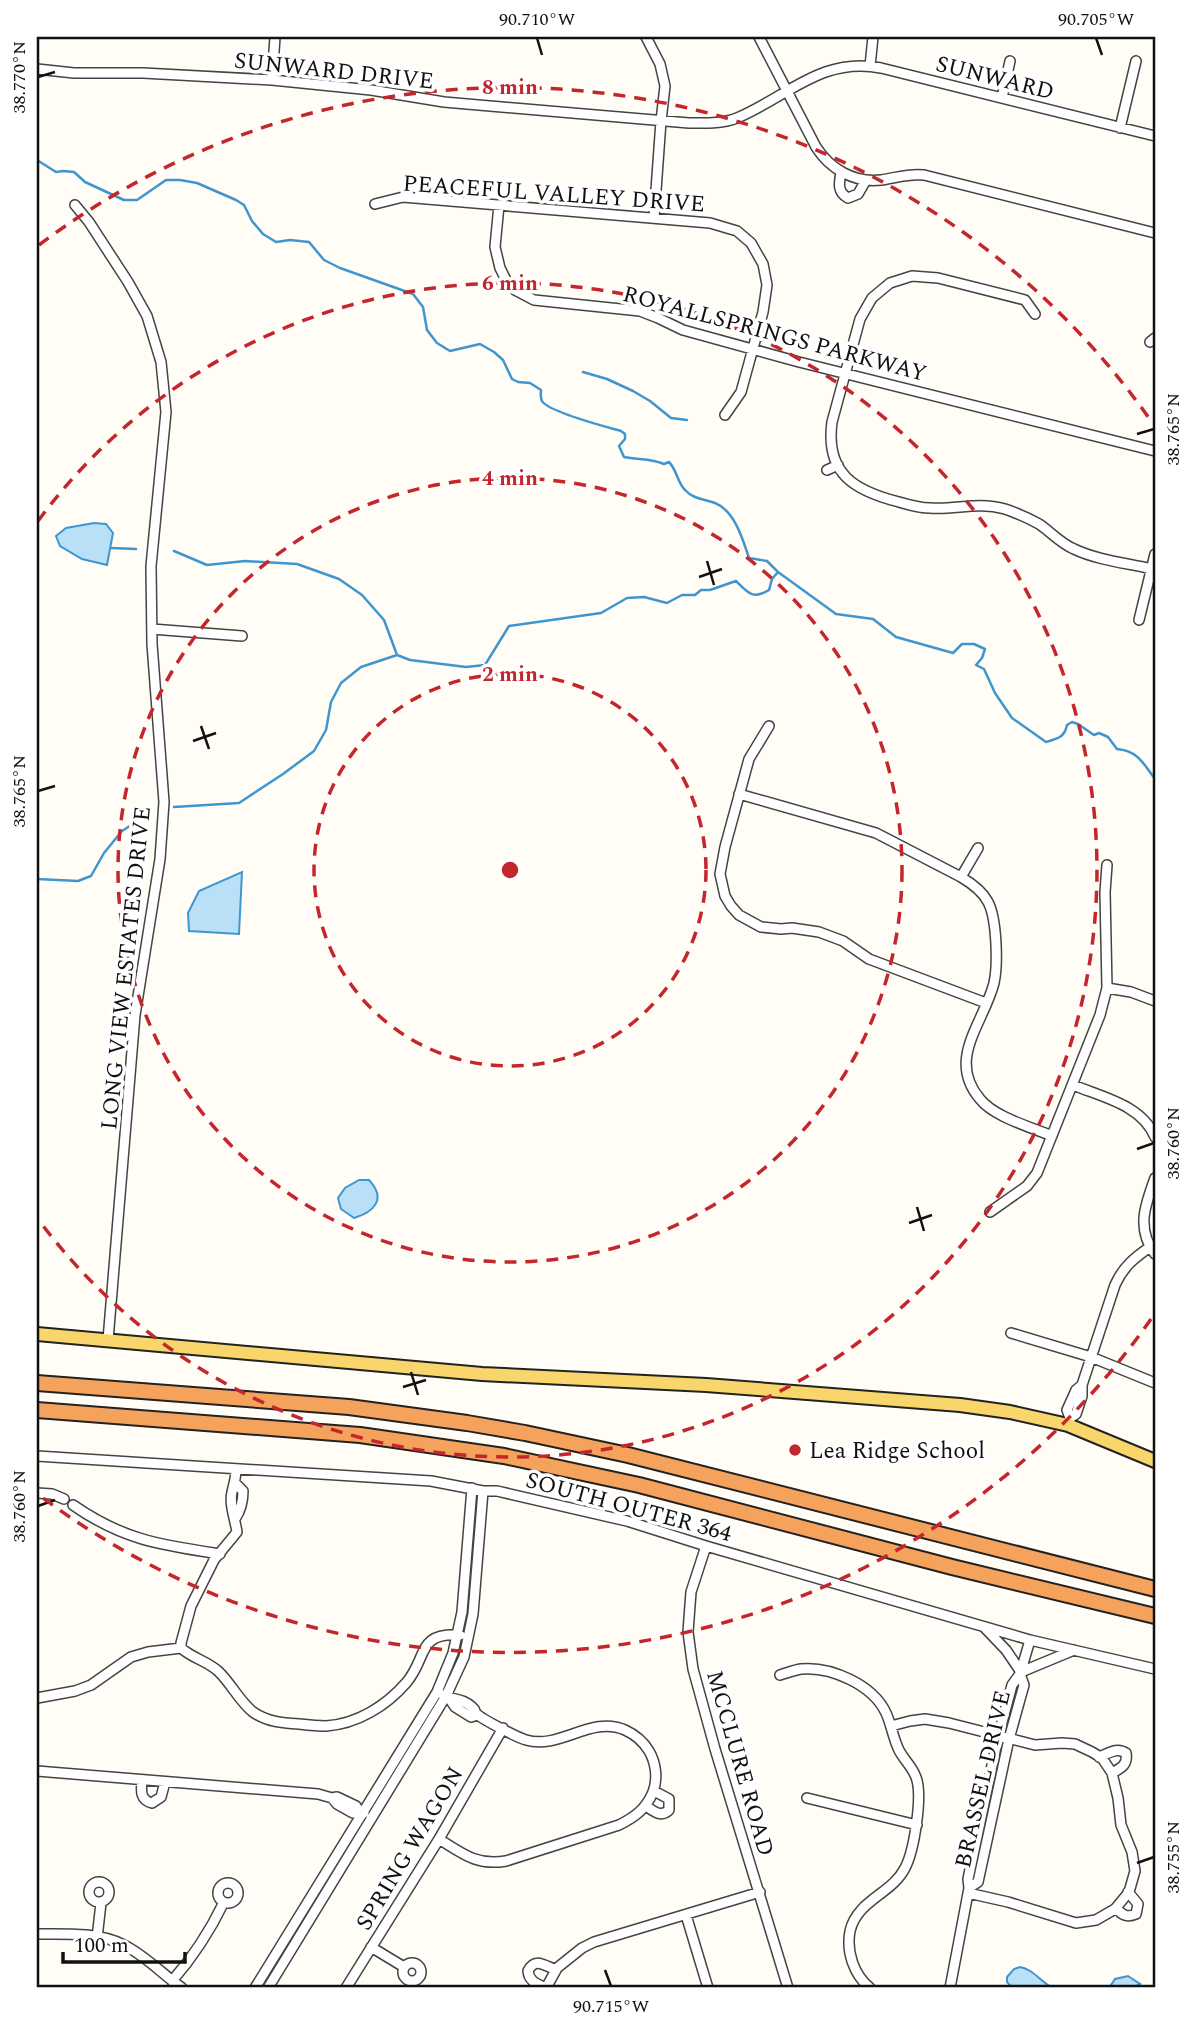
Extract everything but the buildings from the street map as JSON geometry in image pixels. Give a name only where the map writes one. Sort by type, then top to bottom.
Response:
[{"type":"highway","points":[[37,1383],[349,1407],[525,1433],[628,1455],[1155,1589]]},
{"type":"highway","points":[[37,1410],[360,1435],[504,1456],[639,1485],[952,1567],[1155,1616]]},
{"type":"main road","points":[[37,1334],[482,1374],[706,1385],[960,1405],[1069,1422],[1155,1461]]},
{"type":"street","points":[[272,80],[275,37]]},
{"type":"street","points":[[646,37],[664,74],[665,86],[653,218]]},
{"type":"street","points":[[759,37],[819,152],[841,172],[866,180],[908,174],[924,175],[1155,233]]},
{"type":"street","points":[[870,66],[873,37]]},
{"type":"street","points":[[1002,98],[1010,61]]},
{"type":"street","points":[[1119,128],[1136,61]]},
{"type":"street","name":"SUNWARD","points":[[787,90],[828,70],[848,65],[870,66],[1155,136]]},
{"type":"street","name":"SUNWARD DRIVE","points":[[37,69],[74,73],[272,80],[371,90],[444,102],[689,123],[738,117],[787,90]]},
{"type":"street","points":[[841,172],[840,191],[848,198],[858,194],[866,180]]},
{"type":"street","name":"PEACEFUL VALLEY DRIVE","points":[[375,204],[403,197],[721,225],[740,234],[756,250],[763,264],[767,285],[763,312],[741,391],[725,415]]},
{"type":"street","name":"LONG VIEW ESTATES DRIVE","points":[[75,205],[89,222],[137,298],[155,338],[161,362],[166,412],[150,566],[164,802],[160,859],[135,1015],[108,1340]]},
{"type":"street","name":"ROYALLSPRINGS PARKWAY","points":[[499,205],[495,247],[498,263],[507,282],[524,296],[544,302],[640,311],[683,330],[1155,451]]},
{"type":"street","points":[[1035,314],[1025,300],[931,277],[912,276],[883,288],[873,296],[860,319],[845,373],[831,435],[832,451],[838,465],[854,485],[872,495],[926,508],[972,505],[1000,508],[1039,524],[1077,551],[1152,569]]},
{"type":"street","points":[[827,470],[838,465]]},
{"type":"street","points":[[1139,620],[1155,554]]},
{"type":"street","points":[[152,629],[242,636]]},
{"type":"street","points":[[769,726],[749,759],[720,874],[725,896],[738,915],[761,927],[818,932],[843,941],[869,960],[986,1003]]},
{"type":"street","points":[[739,794],[876,833],[972,883],[988,902],[994,927],[994,982],[967,1053],[968,1076],[973,1089],[989,1108],[1052,1136]]},
{"type":"street","points":[[961,877],[978,848]]},
{"type":"street","points":[[990,1212],[1027,1186],[1037,1172],[1094,1032],[1107,988],[1107,865]]},
{"type":"street","points":[[1107,988],[1131,992],[1155,1001]]},
{"type":"street","points":[[1073,1085],[1135,1111],[1155,1137]]},
{"type":"street","points":[[1069,1422],[1067,1410],[1076,1390],[1082,1385],[1122,1270],[1131,1260],[1153,1251],[1144,1229],[1143,1216],[1155,1178]]},
{"type":"street","points":[[1011,1334],[1091,1357],[1155,1383]]},
{"type":"street","name":"SOUTH OUTER 364","points":[[37,1456],[431,1481],[497,1491],[627,1521],[1030,1640],[1155,1669]]},
{"type":"street","points":[[181,1648],[183,1628],[191,1606],[214,1560],[237,1532],[235,1519],[240,1512],[243,1491],[236,1484],[236,1469]]},
{"type":"street","points":[[255,1988],[360,1811],[444,1695],[462,1612],[472,1488]]},
{"type":"street","points":[[268,1988],[372,1817],[464,1657],[473,1614],[483,1491]]},
{"type":"street","points":[[37,1493],[52,1494],[64,1499]]},
{"type":"street","points":[[73,1505],[94,1520],[135,1538],[220,1554]]},
{"type":"street","name":"MCCLURE ROAD","points":[[706,1546],[691,1591],[688,1632],[693,1669],[788,1988]]},
{"type":"street","name":"BRASSEL DRIVE","points":[[969,1891],[978,1882],[1009,1739],[1024,1685],[1006,1650],[983,1626]]},
{"type":"street","points":[[181,1648],[221,1673],[245,1704],[263,1717],[275,1722],[326,1726],[350,1722],[390,1699],[407,1681],[431,1640],[443,1634],[469,1636]]},
{"type":"street","name":"BRASSEL DRIVE","points":[[950,1988],[969,1891],[968,1879],[999,1737],[1012,1685],[1020,1673],[1030,1640]]},
{"type":"street","points":[[37,1698],[91,1685],[131,1657],[181,1648]]},
{"type":"street","name":"BRASSEL DRIVE","points":[[1020,1673],[1074,1650]]},
{"type":"street","points":[[780,1675],[801,1669],[831,1672],[869,1690],[886,1712],[898,1751],[917,1777],[920,1796],[917,1825],[905,1869],[860,1911],[850,1929],[850,1950],[855,1970],[870,1988]]},
{"type":"street","points":[[439,1839],[475,1861],[486,1863],[506,1861],[619,1825],[636,1816],[646,1806],[654,1791],[656,1769],[650,1753],[637,1736],[619,1727],[597,1726],[549,1742],[528,1741],[478,1715],[471,1717],[454,1707],[444,1695]]},
{"type":"street","points":[[891,1726],[925,1719],[1035,1745],[1075,1744],[1099,1757],[1112,1773],[1121,1825],[1132,1852],[1135,1871],[1128,1892],[1116,1908],[1096,1920],[1076,1923],[969,1891]]},
{"type":"street","name":"SPRING WAGON","points":[[346,1988],[439,1839],[503,1728]]},
{"type":"street","points":[[1099,1757],[1117,1750],[1126,1753],[1127,1760],[1123,1767],[1112,1773]]},
{"type":"street","points":[[37,1771],[318,1794],[337,1797],[372,1817]]},
{"type":"street","points":[[142,1780],[143,1798],[152,1802],[161,1797],[165,1782]]},
{"type":"street","points":[[646,1806],[658,1814],[669,1810],[669,1799],[654,1791]]},
{"type":"street","points":[[807,1798],[917,1825]]},
{"type":"street","points":[[556,1970],[570,1957],[594,1942],[760,1892]]},
{"type":"street","points":[[1116,1908],[1130,1917],[1136,1914],[1138,1904],[1128,1892]]},
{"type":"street","points":[[172,1981],[193,1957],[224,1902]]},
{"type":"street","points":[[97,1938],[101,1903]]},
{"type":"street","points":[[686,1915],[708,1988]]},
{"type":"street","points":[[37,1934],[71,1934],[126,1946],[182,1988]]},
{"type":"street","points":[[371,1947],[404,1967]]},
{"type":"water","points":[[94,523],[106,524],[113,533],[107,565],[82,559],[60,546],[56,536],[66,528]]},
{"type":"water","points":[[242,872],[239,934],[189,931],[188,913],[199,891]]},
{"type":"water","points":[[359,1180],[369,1180],[377,1193],[377,1199],[372,1208],[354,1218],[341,1209],[338,1198],[345,1188]]},
{"type":"water","points":[[1020,1967],[1029,1970],[1053,1988],[1012,1988],[1007,1977]]},
{"type":"water","points":[[1128,1976],[1140,1984],[1132,1988],[1109,1988],[1115,1979]]},
{"type":"waterway","points":[[37,160],[56,172],[74,172],[85,182],[124,200],[137,200],[166,180],[197,183],[244,205],[263,234],[276,242],[309,242],[324,260],[413,294],[423,307],[427,330],[437,343],[450,351],[480,344],[503,360],[512,379],[530,383],[541,390],[541,400],[555,410],[625,434],[625,439],[619,446],[624,457],[664,464],[669,462],[688,493],[715,503],[728,512],[749,558],[767,561],[836,614],[873,619],[896,637],[953,653],[962,644],[974,644],[985,649],[976,665],[984,669],[995,693],[1012,718],[1046,742],[1060,737],[1072,722],[1078,724],[1094,735],[1099,733],[1108,737],[1117,749],[1135,755],[1155,779]]},
{"type":"waterway","points":[[583,372],[633,391],[671,418],[687,420]]},
{"type":"waterway","points":[[111,548],[136,549]]},
{"type":"waterway","points":[[174,551],[207,565],[245,561],[297,564],[339,579],[362,595],[384,620],[397,655]]},
{"type":"waterway","points":[[174,807],[239,803],[314,751],[326,730],[331,702],[341,683],[361,667],[397,655],[410,660],[466,667],[485,665],[509,626],[601,613],[627,598],[644,597],[667,603],[682,595],[695,595],[701,590],[710,590],[736,581],[747,592],[755,595],[769,590],[772,579],[778,572]]},
{"type":"waterway","points":[[37,879],[78,881],[91,876],[104,853],[122,831],[151,807]]},
{"type":"place","name":"Lea Ridge School","points":[[795,1450]]}]
